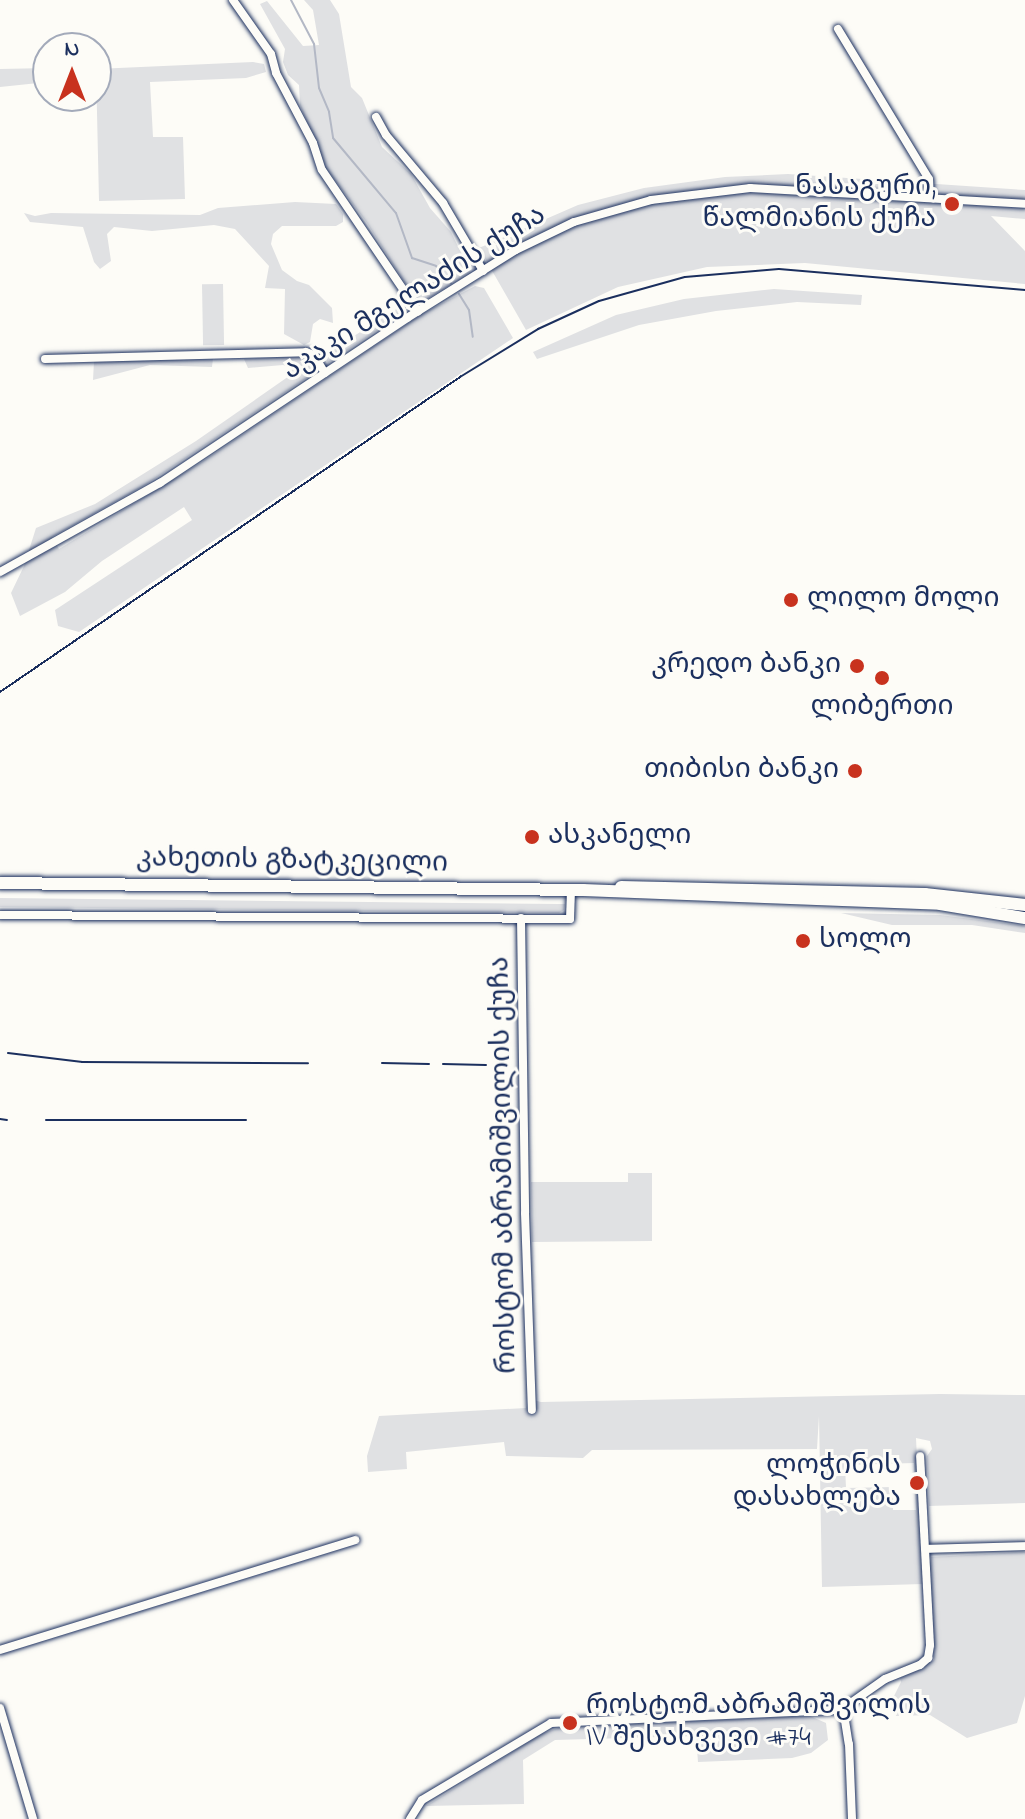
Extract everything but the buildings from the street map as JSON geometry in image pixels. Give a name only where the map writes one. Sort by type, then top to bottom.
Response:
[{"type":"highway","name":"კახეთის გზატკეცილი","points":[[0,883],[577,890],[940,904],[1025,918]]},
{"type":"highway","name":"კახეთის გზატკეცილი","points":[[577,890],[637,886],[842,891],[948,896],[1025,905]]},
{"type":"street","points":[[233,0],[271,54],[276,73],[313,143],[322,170],[418,311]]},
{"type":"street","points":[[838,29],[929,179],[930,198]]},
{"type":"street","points":[[376,117],[386,135],[443,203],[483,271]]},
{"type":"street","name":"აკაკი მგელაძის ქუჩა","points":[[0,572],[160,483],[418,311],[516,250],[574,222],[682,194],[779,189],[1025,204]]},
{"type":"street","points":[[45,359],[306,352],[314,355],[325,373]]},
{"type":"street","name":"როსტომ აბრამიშვილის ქუჩა","points":[[0,915],[570,919],[577,890]]},
{"type":"street","name":"როსტომ აბრამიშვილის ქუჩა","points":[[521,918],[525,1213],[532,1410]]},
{"type":"street","points":[[410,1819],[422,1800],[551,1723],[843,1708],[859,1694],[928,1658],[920,1456]]},
{"type":"street","points":[[0,1650],[355,1540]]},
{"type":"street","points":[[926,1549],[1025,1546]]},
{"type":"street","points":[[0,1708],[33,1819]]},
{"type":"street","points":[[843,1708],[849,1744],[852,1819]]},
{"type":"shaded area","points":[[304,0],[330,0],[339,14],[351,87],[362,98],[382,147],[411,174],[430,208],[451,232],[471,273],[422,302],[415,299],[367,223],[326,168],[300,105],[299,85],[288,75],[283,62],[285,49],[260,4],[267,1],[303,46],[319,45],[313,10]]},
{"type":"shaded area","points":[[253,62],[264,64],[266,72],[246,78],[150,82],[153,137],[183,137],[185,199],[99,201],[97,112],[112,112],[112,68]]},
{"type":"shaded area","points":[[32,68],[32,84],[0,87],[0,69]]},
{"type":"shaded area","points":[[788,174],[1025,190],[1025,219],[991,216],[1025,251],[1025,284],[805,263],[707,267],[618,287],[526,330],[479,248],[578,205],[644,188],[725,177]]},
{"type":"shaded area","points":[[295,202],[336,204],[343,214],[343,222],[336,226],[282,226],[273,234],[271,244],[282,270],[309,285],[332,308],[333,323],[320,319],[313,324],[310,342],[304,345],[284,334],[285,289],[265,288],[269,266],[235,229],[214,225],[152,231],[114,227],[107,234],[111,261],[100,269],[94,262],[83,227],[30,222],[24,213],[35,216],[51,213],[200,215],[218,208]]},
{"type":"shaded area","points":[[202,284],[223,284],[224,345],[203,345]]},
{"type":"shaded area","points":[[475,286],[484,288],[513,338],[79,632],[58,626],[55,610],[192,520],[184,507],[102,561],[65,592],[20,616],[11,593],[24,566],[36,528],[95,504],[196,441],[292,374],[290,367],[283,365],[248,368],[244,359],[307,356],[317,371],[145,485],[52,537],[59,549],[202,462],[422,314]]},
{"type":"shaded area","points":[[774,289],[862,295],[861,305],[797,302],[716,311],[639,325],[537,359],[533,352],[616,315],[684,299]]},
{"type":"shaded area","points":[[406,303],[411,308],[328,363],[324,355]]},
{"type":"shaded area","points":[[213,358],[212,367],[150,365],[93,380],[94,361]]},
{"type":"shaded area","points":[[0,898],[565,904],[564,910],[559,913],[0,907]]},
{"type":"shaded area","points":[[841,913],[940,915],[1025,926],[1025,933],[972,925],[892,925]]},
{"type":"shaded area","points":[[628,1173],[652,1173],[652,1241],[532,1242],[531,1182],[628,1182]]},
{"type":"shaded area","points":[[1025,1395],[1025,1503],[929,1506],[927,1456],[932,1449],[930,1441],[916,1438],[923,1584],[822,1587],[819,1416],[817,1449],[592,1450],[583,1458],[506,1456],[504,1442],[406,1452],[407,1469],[368,1472],[367,1456],[379,1416],[526,1408],[529,1399],[541,1402]],"holes":[[[914,1463],[916,1510],[893,1510],[893,1487],[846,1488],[845,1465]]]},
{"type":"shaded area","points":[[1025,1552],[1025,1696],[1017,1723],[967,1738],[930,1715],[896,1716],[893,1698],[900,1678],[934,1660],[931,1557]]},
{"type":"shaded area","points":[[810,1716],[826,1723],[828,1740],[811,1753],[792,1758],[698,1762],[696,1736],[555,1740],[523,1760],[524,1804],[426,1806],[541,1734],[561,1727]]},
{"type":"waterway","points":[[291,0],[314,44],[319,88],[329,112],[333,138],[396,213],[412,258],[436,266],[451,283]]},
{"type":"waterway","points":[[459,294],[469,310],[473,337]]},
{"type":"railway","points":[[0,692],[460,377],[538,329],[599,301],[685,277],[779,269],[1025,290]]},
{"type":"railway","points":[[8,1053],[82,1062],[308,1063]]},
{"type":"railway","points":[[382,1063],[429,1064]]},
{"type":"railway","points":[[443,1064],[486,1065]]},
{"type":"railway","points":[[0,1119],[7,1120]]},
{"type":"railway","points":[[46,1120],[246,1120]]},
{"type":"place","name":"ნასაგური, წალმიანის ქუჩა","points":[[952,204]]},
{"type":"place","name":"ლილო მოლი","points":[[791,600]]},
{"type":"place","name":"კრედო ბანკი","points":[[857,666]]},
{"type":"place","name":"ლიბერთი","points":[[882,678]]},
{"type":"place","name":"თიბისი ბანკი","points":[[855,771]]},
{"type":"place","name":"ასკანელი","points":[[532,837]]},
{"type":"place","name":"სოლო","points":[[803,941]]},
{"type":"place","name":"ლოჭინის დასახლება","points":[[917,1483]]},
{"type":"place","name":"როსტომ აბრამიშვილის IV შესახვევი #74","points":[[570,1723]]}]
